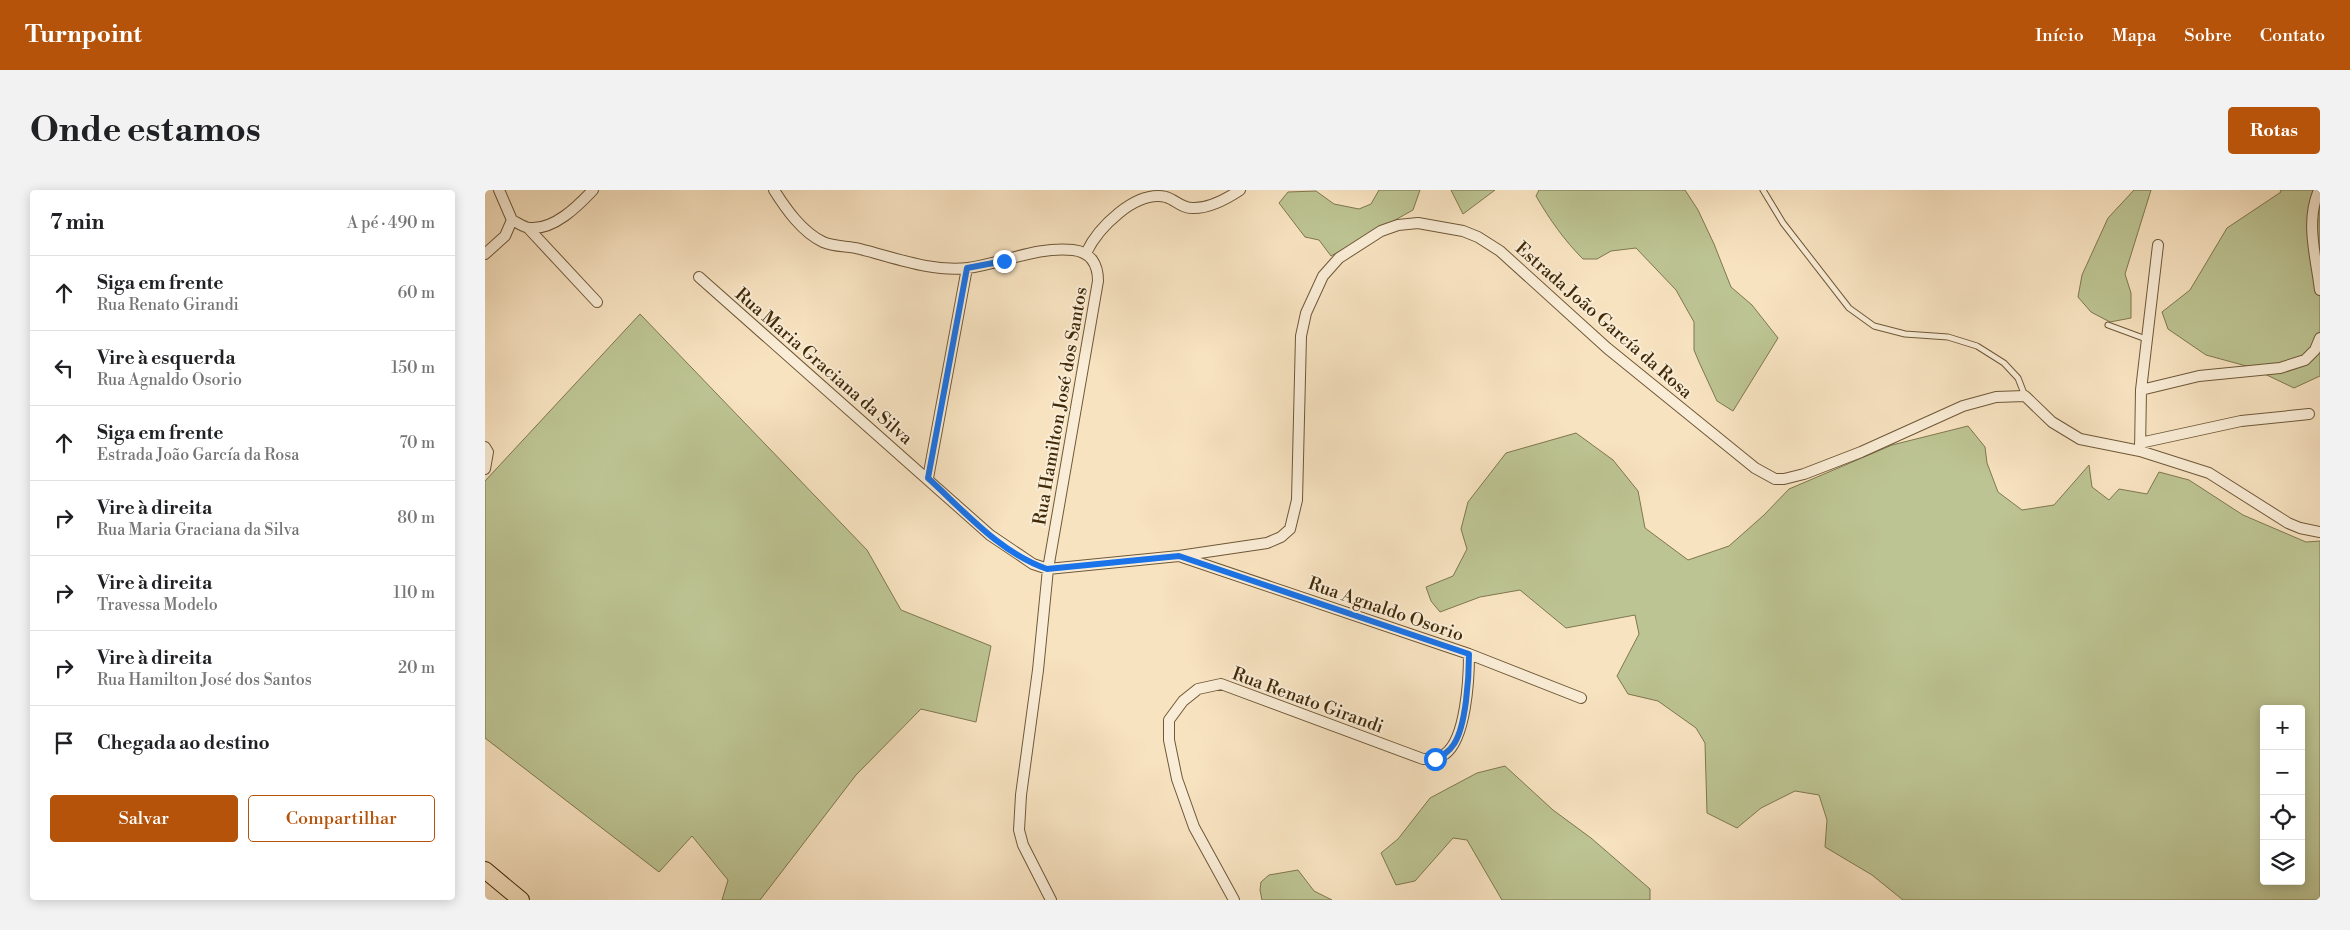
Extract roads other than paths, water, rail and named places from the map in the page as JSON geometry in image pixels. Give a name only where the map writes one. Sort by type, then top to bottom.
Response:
[{"type":"main road","points":[[485,870],[521,900]]},
{"type":"street","points":[[499,190],[512,220],[529,228],[597,302]]},
{"type":"street","points":[[529,228],[548,226],[565,215],[593,190]]},
{"type":"street","points":[[774,190],[784,206],[806,230],[824,242],[859,249],[911,264],[943,268],[967,268],[1042,251],[1073,250],[1086,253],[1100,230],[1141,198],[1152,195],[1167,197],[1182,207],[1195,209],[1212,204],[1241,190]]},
{"type":"street","points":[[2319,190],[2313,205],[2312,237],[2320,290]]},
{"type":"street","points":[[485,254],[505,236],[512,220]]},
{"type":"street","name":"Estrada João García da Rosa","points":[[1047,569],[1179,556],[1267,544],[1281,537],[1289,529],[1297,500],[1301,336],[1307,313],[1323,276],[1339,258],[1381,231],[1398,225],[1418,223],[1463,231],[1478,237],[1500,251],[1607,348],[1755,468],[1775,479],[1784,479],[1804,474],[1861,452],[1963,406],[1997,397],[2025,396]]},
{"type":"street","points":[[2140,447],[2141,390],[2158,245]]},
{"type":"street","name":"Rua Hamilton José dos Santos","points":[[1051,900],[1032,865],[1019,830],[1021,795],[1038,670],[1047,569],[1098,281],[1098,269],[1086,253]]},
{"type":"street","points":[[928,478],[967,268]]},
{"type":"street","name":"Rua Maria Graciana da Silva","points":[[699,277],[990,534],[1033,564],[1047,569]]},
{"type":"street","points":[[2141,390],[2199,376],[2279,368],[2305,360],[2315,350],[2320,338]]},
{"type":"street","points":[[2025,396],[2052,422],[2080,439],[2140,447],[2209,473],[2288,523],[2300,528],[2320,532]]},
{"type":"street","points":[[2140,447],[2241,421],[2309,414]]},
{"type":"street","points":[[485,447],[488,452],[485,469]]},
{"type":"street","name":"Rua Agnaldo Osorio","points":[[1179,556],[1469,654],[1581,698]]},
{"type":"street","name":"Rua Renato Girandi","points":[[1234,900],[1194,827],[1177,779],[1169,740],[1169,720],[1183,701],[1198,689],[1221,684],[1423,759],[1435,759],[1446,753],[1455,743],[1463,713],[1469,654]]},
{"type":"lane","points":[[1763,190],[1783,223],[1849,308],[1874,326],[1905,334],[1948,337],[1977,346],[2004,363],[2018,378],[2025,396]]},
{"type":"lane","points":[[2108,325],[2146,339]]}]
